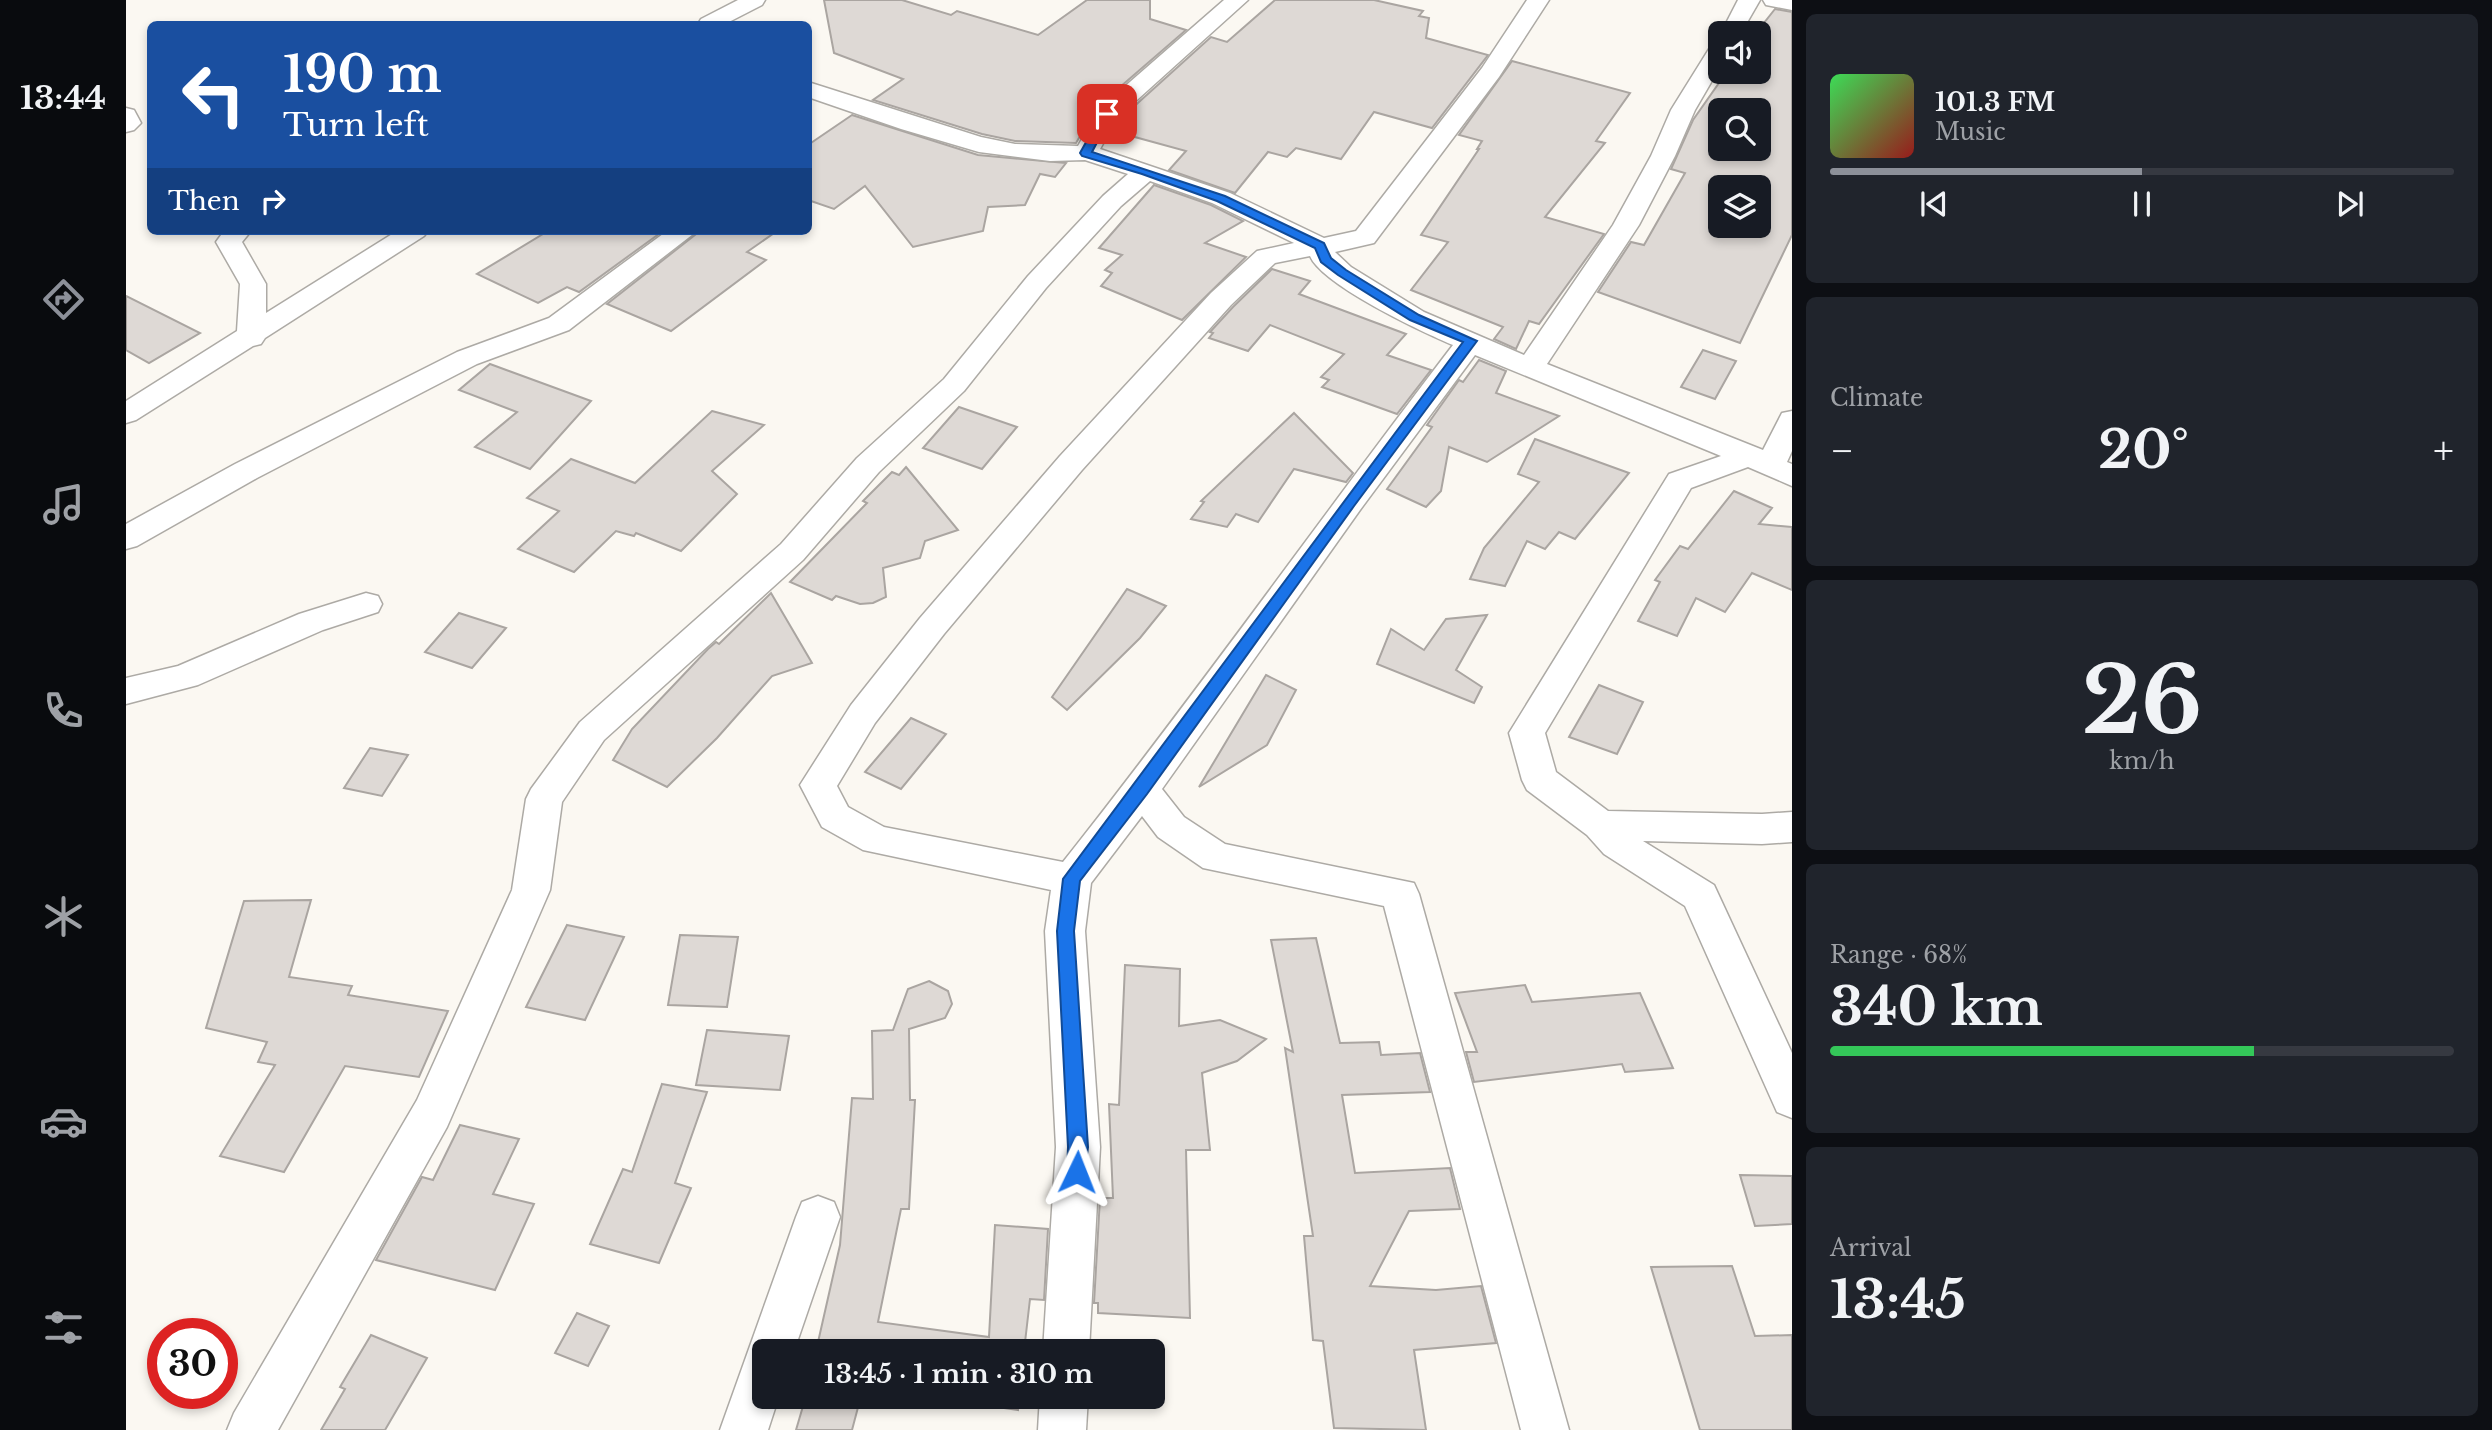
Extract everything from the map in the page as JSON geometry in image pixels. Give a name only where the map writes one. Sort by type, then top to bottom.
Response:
[{"type":"street","points":[[715,21],[754,0]]},
{"type":"street","points":[[1086,153],[1107,114],[1237,0]]},
{"type":"street","points":[[1072,879],[876,840],[835,817],[818,785],[863,714],[932,626],[1071,463],[1221,299],[1266,257],[1349,243],[1365,237],[1491,72],[1538,0]]},
{"type":"street","points":[[1737,21],[1749,0]]},
{"type":"street","points":[[1773,0],[1792,4]]},
{"type":"street","points":[[1531,368],[1626,225],[1663,156],[1683,110],[1708,69]]},
{"type":"street","points":[[812,90],[975,144],[1051,157],[1086,153],[1221,198],[1320,246],[1325,260],[1414,318],[1771,466]]},
{"type":"street","points":[[126,115],[129,123],[126,125]]},
{"type":"street","points":[[251,1430],[432,1113],[530,890],[544,799],[592,731],[792,552],[868,465],[954,385],[1037,282],[1112,201],[1146,171]]},
{"type":"street","points":[[235,235],[229,242],[253,284],[251,338]]},
{"type":"street","points":[[126,414],[251,338],[409,235]]},
{"type":"street","points":[[126,538],[246,471],[467,358],[559,324],[679,235]]},
{"type":"street","points":[[1067,1339],[1078,1147],[1065,931],[1072,879],[1142,789],[1357,492],[1471,341]]},
{"type":"street","points":[[1771,466],[1792,420]]},
{"type":"street","points":[[1771,466],[1680,481],[1527,733],[1539,780],[1600,825],[1617,843],[1700,896],[1792,1099]]},
{"type":"street","points":[[126,691],[186,676],[311,622],[366,604]]},
{"type":"street","points":[[1142,789],[1171,827],[1216,858],[1401,894],[1545,1430]]},
{"type":"street","points":[[1600,825],[1762,829],[1792,827]]},
{"type":"street","points":[[775,1339],[818,1217]]},
{"type":"street","points":[[744,1430],[752,1407]]},
{"type":"street","points":[[1062,1430],[1063,1409]]},
{"type":"building","points":[[824,0],[902,0],[951,15],[957,11],[1038,35],[1087,0],[1150,0],[1150,19],[1186,30],[1097,107],[1076,143],[1015,141],[982,134],[873,100],[903,79],[834,53]]},
{"type":"building","points":[[1275,0],[1374,0],[1423,11],[1419,16],[1429,18],[1426,38],[1488,55],[1432,128],[1374,112],[1341,159],[1296,148],[1287,157],[1268,152],[1235,193],[1169,170],[1186,151],[1113,131],[1119,120],[1211,37],[1227,42]]},
{"type":"building","points":[[1775,9],[1792,12],[1792,235],[1740,343],[1598,292],[1631,242],[1644,245],[1685,173],[1671,169],[1693,120],[1708,99],[1708,161],[1771,161],[1771,98],[1708,98],[1718,84],[1771,84],[1771,21],[1766,21]]},
{"type":"building","points":[[1512,61],[1630,93],[1596,141],[1605,143],[1545,217],[1604,234],[1539,324],[1529,321],[1516,349],[1494,339],[1503,327],[1411,290],[1448,242],[1421,235],[1482,141],[1459,135]]},
{"type":"building","points":[[852,115],[978,155],[1066,163],[1055,177],[1040,174],[1025,205],[988,207],[983,231],[913,247],[865,186],[834,209],[812,201],[812,142]]},
{"type":"building","points":[[1154,185],[1211,205],[1243,221],[1205,243],[1246,257],[1182,320],[1101,286],[1112,273],[1105,270],[1122,255],[1099,248]]},
{"type":"building","points":[[541,235],[657,235],[579,292],[567,287],[538,303],[477,274]]},
{"type":"building","points":[[695,235],[771,235],[747,252],[766,260],[671,331],[607,304]]},
{"type":"building","points":[[1272,269],[1310,281],[1299,294],[1406,334],[1387,355],[1431,370],[1397,414],[1322,387],[1329,380],[1321,377],[1344,354],[1270,325],[1248,351],[1209,338],[1213,333],[1210,332]]},
{"type":"building","points":[[126,296],[200,333],[149,363],[126,350]]},
{"type":"building","points":[[1703,350],[1736,361],[1715,399],[1681,387]]},
{"type":"building","points":[[1479,360],[1506,371],[1496,393],[1559,416],[1487,462],[1449,447],[1441,491],[1426,507],[1387,489],[1432,427],[1427,425],[1459,380],[1463,382]]},
{"type":"building","points":[[490,364],[591,401],[530,469],[475,447],[517,412],[459,390]]},
{"type":"building","points":[[959,407],[1017,427],[982,469],[923,448]]},
{"type":"building","points":[[712,411],[764,425],[712,471],[737,494],[681,551],[636,533],[634,536],[616,531],[574,572],[518,549],[559,511],[527,498],[571,459],[635,483]]},
{"type":"building","points":[[1294,413],[1353,473],[1346,482],[1294,469],[1258,522],[1236,514],[1227,527],[1191,519],[1204,502],[1201,501]]},
{"type":"building","points":[[1535,439],[1629,473],[1575,539],[1559,532],[1545,549],[1527,541],[1505,586],[1470,579],[1484,548],[1539,482],[1518,474]]},
{"type":"building","points":[[906,467],[958,530],[925,541],[920,558],[883,568],[886,597],[873,603],[860,604],[836,596],[832,600],[790,582],[867,503],[863,501],[892,472],[899,475]]},
{"type":"building","points":[[1734,491],[1772,508],[1759,524],[1792,527],[1792,590],[1752,573],[1725,612],[1696,598],[1677,636],[1638,621],[1660,582],[1655,580],[1680,546],[1688,549]]},
{"type":"building","points":[[1127,589],[1166,606],[1140,638],[1067,710],[1052,697]]},
{"type":"building","points":[[771,593],[812,663],[772,676],[717,738],[667,787],[613,760],[632,729],[708,649],[716,642],[719,644]]},
{"type":"building","points":[[459,613],[506,628],[472,668],[425,652]]},
{"type":"building","points":[[1487,615],[1456,670],[1482,687],[1474,703],[1377,664],[1391,629],[1424,650],[1446,619]]},
{"type":"building","points":[[1266,675],[1296,690],[1267,745],[1199,787]]},
{"type":"building","points":[[1599,685],[1643,702],[1617,754],[1569,737]]},
{"type":"building","points":[[911,718],[946,734],[901,789],[865,772]]},
{"type":"building","points":[[370,748],[408,755],[382,796],[344,788]]},
{"type":"building","points":[[311,900],[289,977],[352,986],[348,995],[448,1011],[419,1077],[345,1066],[284,1172],[220,1156],[275,1065],[258,1062],[267,1042],[206,1028],[244,901]]},
{"type":"building","points":[[567,925],[624,937],[585,1020],[526,1007]]},
{"type":"building","points":[[680,935],[738,937],[727,1007],[668,1005]]},
{"type":"building","points":[[1316,938],[1340,1043],[1379,1042],[1381,1055],[1420,1053],[1430,1092],[1342,1095],[1355,1173],[1450,1168],[1460,1209],[1409,1211],[1370,1286],[1436,1290],[1481,1286],[1496,1343],[1414,1350],[1426,1430],[1334,1428],[1323,1341],[1313,1340],[1304,1236],[1313,1236],[1285,1048],[1293,1052],[1271,940]]},
{"type":"building","points":[[1125,965],[1180,969],[1179,1026],[1220,1020],[1266,1039],[1237,1061],[1202,1073],[1210,1150],[1186,1150],[1190,1318],[1098,1313],[1098,1303],[1094,1303],[1100,1198],[1113,1198],[1109,1104],[1119,1105]]},
{"type":"building","points":[[929,981],[948,991],[952,1004],[945,1018],[909,1029],[910,1100],[915,1100],[909,1209],[901,1209],[878,1322],[989,1337],[995,1225],[1048,1229],[1044,1300],[1030,1299],[1025,1339],[819,1339],[840,1245],[852,1098],[873,1099],[872,1031],[893,1030],[908,989]]},
{"type":"building","points":[[1525,985],[1532,1002],[1640,993],[1673,1068],[1625,1072],[1622,1064],[1474,1082],[1466,1052],[1477,1052],[1455,993]]},
{"type":"building","points":[[707,1030],[789,1036],[780,1090],[696,1085]]},
{"type":"building","points":[[662,1084],[707,1092],[675,1183],[691,1188],[659,1263],[590,1244],[623,1169],[632,1172]]},
{"type":"building","points":[[460,1125],[519,1139],[493,1194],[534,1204],[495,1290],[376,1260],[422,1177],[433,1180]]},
{"type":"building","points":[[1740,1175],[1792,1176],[1792,1224],[1755,1226]]},
{"type":"building","points":[[1732,1266],[1755,1336],[1792,1335],[1792,1430],[1700,1430],[1651,1267]]},
{"type":"building","points":[[577,1313],[609,1326],[588,1366],[555,1353]]},
{"type":"building","points":[[371,1335],[427,1358],[385,1430],[321,1430],[345,1389],[340,1387]]},
{"type":"building","points":[[802,1409],[858,1409],[852,1430],[796,1430]]},
{"type":"route","points":[[1077,1172],[1078,1147],[1065,931],[1072,879],[1142,789],[1349,503],[1471,341],[1414,318],[1342,273],[1325,260],[1320,246],[1221,198],[1086,153],[1107,114]]}]
